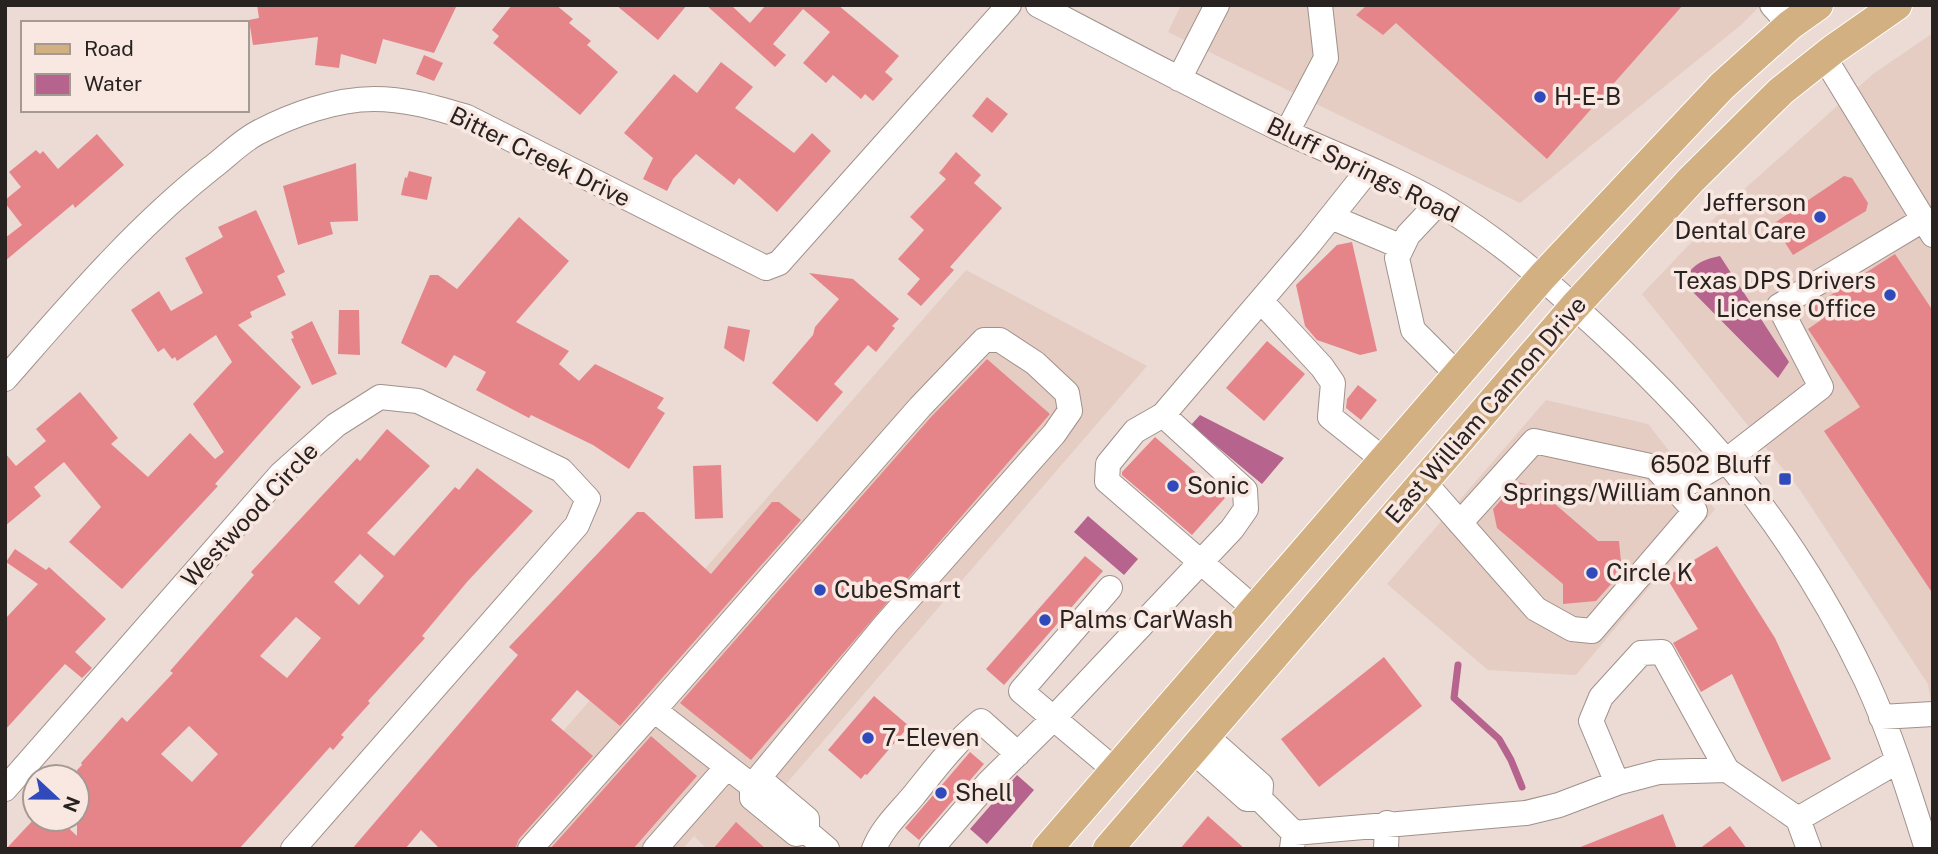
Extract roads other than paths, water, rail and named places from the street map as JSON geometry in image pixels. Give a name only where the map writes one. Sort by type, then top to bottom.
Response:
[{"type":"main road","name":"East William Cannon Drive","points":[[1047,849],[1542,277],[1722,86],[1781,15],[1818,5]]},
{"type":"main road","name":"East William Cannon Drive","points":[[1108,849],[1574,307],[1744,125],[1865,18],[1897,5]]},
{"type":"street","name":"Bitter Creek Drive","points":[[5,379],[99,272],[200,177],[255,134],[308,111],[341,103],[372,99],[422,103],[467,117],[766,268],[779,263],[1009,5]]},
{"type":"street","name":"Bluff Springs Road","points":[[1038,5],[1179,79],[1438,203],[1499,242],[1542,277],[1667,394],[1759,500],[1821,594],[1867,683],[1898,761],[1927,849]]},
{"type":"street","points":[[1179,79],[1217,5]]},
{"type":"street","points":[[1287,132],[1326,58],[1320,5]]},
{"type":"street","points":[[1677,490],[1727,460],[1821,387],[1779,306],[1928,228],[1824,57]]},
{"type":"street","points":[[1255,609],[1107,481],[1108,464],[1135,431],[1163,415],[1369,169]]},
{"type":"street","points":[[1438,203],[1408,235],[1397,258],[1413,330],[1458,374]]},
{"type":"street","points":[[1331,217],[1402,247]]},
{"type":"street","points":[[1261,301],[1322,367],[1333,383],[1330,417],[1384,460]]},
{"type":"street","points":[[530,849],[919,407],[984,340],[1000,340],[1035,363],[1067,393],[1070,411],[1054,434],[885,625],[752,786],[752,798],[796,834],[807,832],[827,849]]},
{"type":"street","name":"Westwood Circle","points":[[5,789],[281,474],[336,425],[380,397],[418,401],[561,470],[588,499],[577,525],[293,849]]},
{"type":"street","points":[[931,849],[988,783],[1055,718],[1232,529],[1246,509],[1245,490],[1163,415]]},
{"type":"street","points":[[1424,482],[1460,523],[1536,609],[1572,629],[1592,631],[1695,511],[1655,467],[1534,441],[1460,523]]},
{"type":"street","points":[[1110,588],[1021,691],[1115,770]]},
{"type":"street","points":[[1617,783],[1591,721],[1601,697],[1641,653],[1662,652],[1727,770],[1798,818],[1809,849]]},
{"type":"street","points":[[654,710],[752,786]]},
{"type":"street","points":[[1881,718],[1933,714]]},
{"type":"street","points":[[874,849],[878,838],[964,735],[981,721],[1018,754]]},
{"type":"street","points":[[1199,743],[1247,799],[1260,799],[1293,841],[1387,823],[1526,813],[1659,772],[1727,770]]},
{"type":"street","points":[[1798,818],[1898,761]]},
{"type":"street","points":[[655,849],[727,766]]},
{"type":"street","points":[[1386,849],[1387,823]]},
{"type":"water","points":[[1720,256],[1789,362],[1778,378],[1684,283],[1690,271],[1698,264]]},
{"type":"water","points":[[1200,415],[1284,458],[1262,484],[1191,425]]},
{"type":"water","points":[[1088,516],[1138,559],[1124,575],[1074,532]]},
{"type":"water","points":[[1017,775],[1034,790],[987,844],[970,829]]},
{"type":"waterway","points":[[1458,665],[1454,698],[1499,739],[1522,787]]},
{"type":"place","name":"H-E-B","points":[[1540,97]]},
{"type":"place","name":"Jefferson Dental Care","points":[[1820,217]]},
{"type":"place","name":"Texas DPS Drivers License Office","points":[[1890,295]]},
{"type":"place","name":"6502 Bluff Springs/William Cannon","points":[[1785,479]]},
{"type":"place","name":"Sonic","points":[[1173,486]]},
{"type":"place","name":"Circle K","points":[[1592,573]]},
{"type":"place","name":"CubeSmart","points":[[820,590]]},
{"type":"place","name":"Palms CarWash","points":[[1045,620]]},
{"type":"place","name":"7-Eleven","points":[[868,738]]},
{"type":"place","name":"Shell","points":[[941,793]]}]
